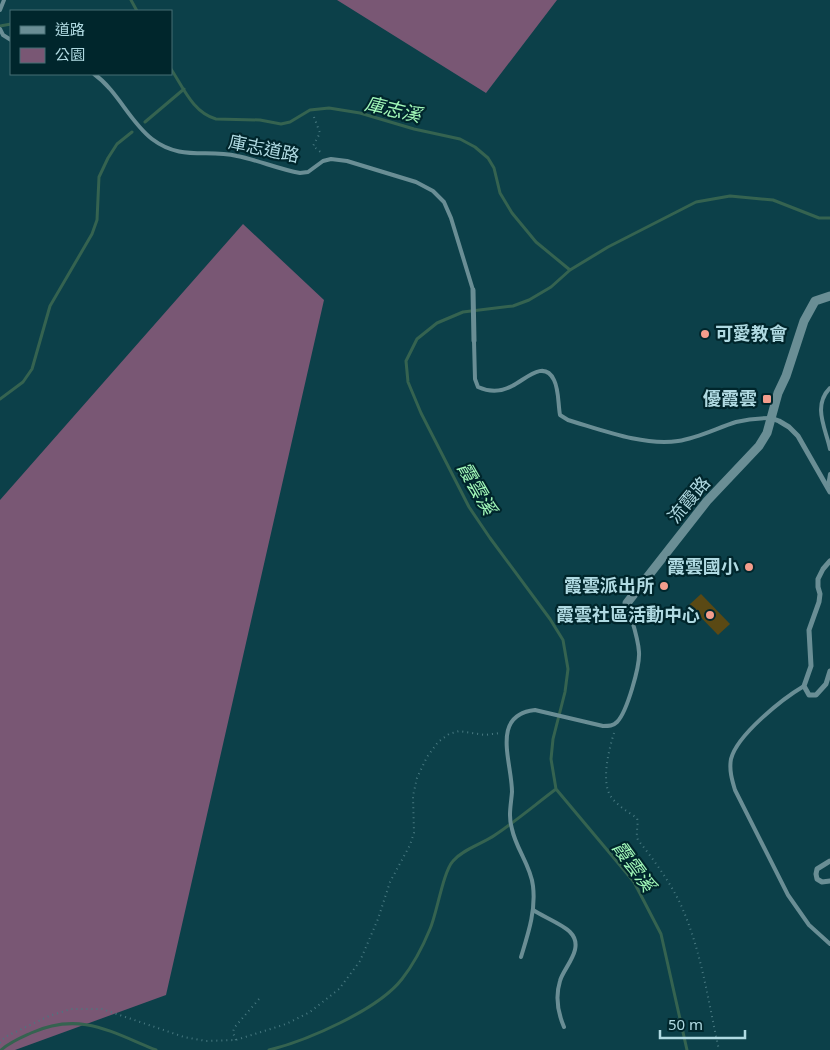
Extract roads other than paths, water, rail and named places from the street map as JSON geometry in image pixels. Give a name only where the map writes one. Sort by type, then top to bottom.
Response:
[{"type":"street","points":[[473,290],[474,341]]},
{"type":"street","name":"流霞路","points":[[627,603],[707,502],[758,446],[767,433],[804,321],[815,301],[830,296]]},
{"type":"street","points":[[771,418],[790,427],[798,436],[829,489]]},
{"type":"street","points":[[830,561],[818,579],[820,594],[809,630],[811,666],[804,686],[810,695],[816,696],[826,684],[830,671]]},
{"type":"street","points":[[830,860],[817,869],[816,874],[822,882],[830,881]]},
{"type":"lane","points":[[0,10],[4,0]]},
{"type":"lane","points":[[0,29],[3,35],[10,39]]},
{"type":"lane","name":"庫志道路","points":[[95,75],[114,93],[143,130],[154,140],[172,150],[183,153],[236,155],[300,173],[308,172],[323,161],[331,159],[347,161],[416,182],[433,191],[444,202],[451,218],[473,290]]},
{"type":"lane","points":[[474,341],[475,379],[478,387],[486,390],[500,390],[511,387],[534,372],[544,371],[551,375],[556,383],[560,415],[568,420],[642,440],[661,443],[679,441],[754,418],[771,418]]},
{"type":"lane","points":[[830,388],[824,394],[820,406],[830,450]]},
{"type":"lane","points":[[829,489],[830,474]]},
{"type":"lane","name":"流霞路","points":[[533,910],[533,884],[512,831],[509,814],[512,792],[507,732],[515,718],[525,711],[535,710],[603,726],[616,724],[638,670],[639,654],[627,603]]},
{"type":"lane","points":[[804,686],[791,693],[745,734],[735,747],[731,760],[730,775],[735,790],[788,895],[809,925],[830,944]]},
{"type":"lane","points":[[521,957],[533,910],[570,932],[575,940],[574,956],[559,982],[559,1016],[564,1027]]},
{"type":"waterway","name":"庫志溪","points":[[131,0],[136,10]]},
{"type":"waterway","points":[[0,26],[10,24]]},
{"type":"waterway","name":"庫志溪","points":[[172,71],[195,105],[208,116],[216,119],[260,120],[281,124],[290,122],[310,110],[329,108],[360,113],[414,129],[460,139],[475,147],[488,158],[494,168],[500,193],[512,213],[536,242],[570,270]]},
{"type":"waterway","points":[[145,122],[184,89]]},
{"type":"waterway","points":[[0,399],[23,382],[32,369],[50,306],[92,234],[97,220],[99,177],[117,144],[132,132]]},
{"type":"waterway","name":"霞雲溪","points":[[687,1050],[661,934],[634,882],[556,789],[551,759],[553,739],[565,692],[568,669],[563,640],[550,619],[469,507],[421,413],[408,382],[406,361],[417,339],[437,323],[463,312],[513,306],[529,300],[551,287],[570,270],[608,247],[696,202],[730,196],[773,200],[819,218],[830,218]]},
{"type":"waterway","points":[[269,1050],[321,1032],[340,1023],[359,1013],[391,991],[406,974],[424,942],[433,922],[446,874],[453,861],[462,853],[503,830],[556,789]]},
{"type":"waterway","points":[[1,1050],[12,1042],[31,1033],[65,1024],[95,1026],[156,1050]]},
{"type":"place","name":"可愛教會","points":[[705,334]]},
{"type":"place","name":"優霞雲","points":[[767,399]]},
{"type":"place","name":"霞雲國小","points":[[749,567]]},
{"type":"place","name":"霞雲派出所","points":[[664,586]]},
{"type":"place","name":"霞雲社區活動中心","points":[[710,615]]}]
